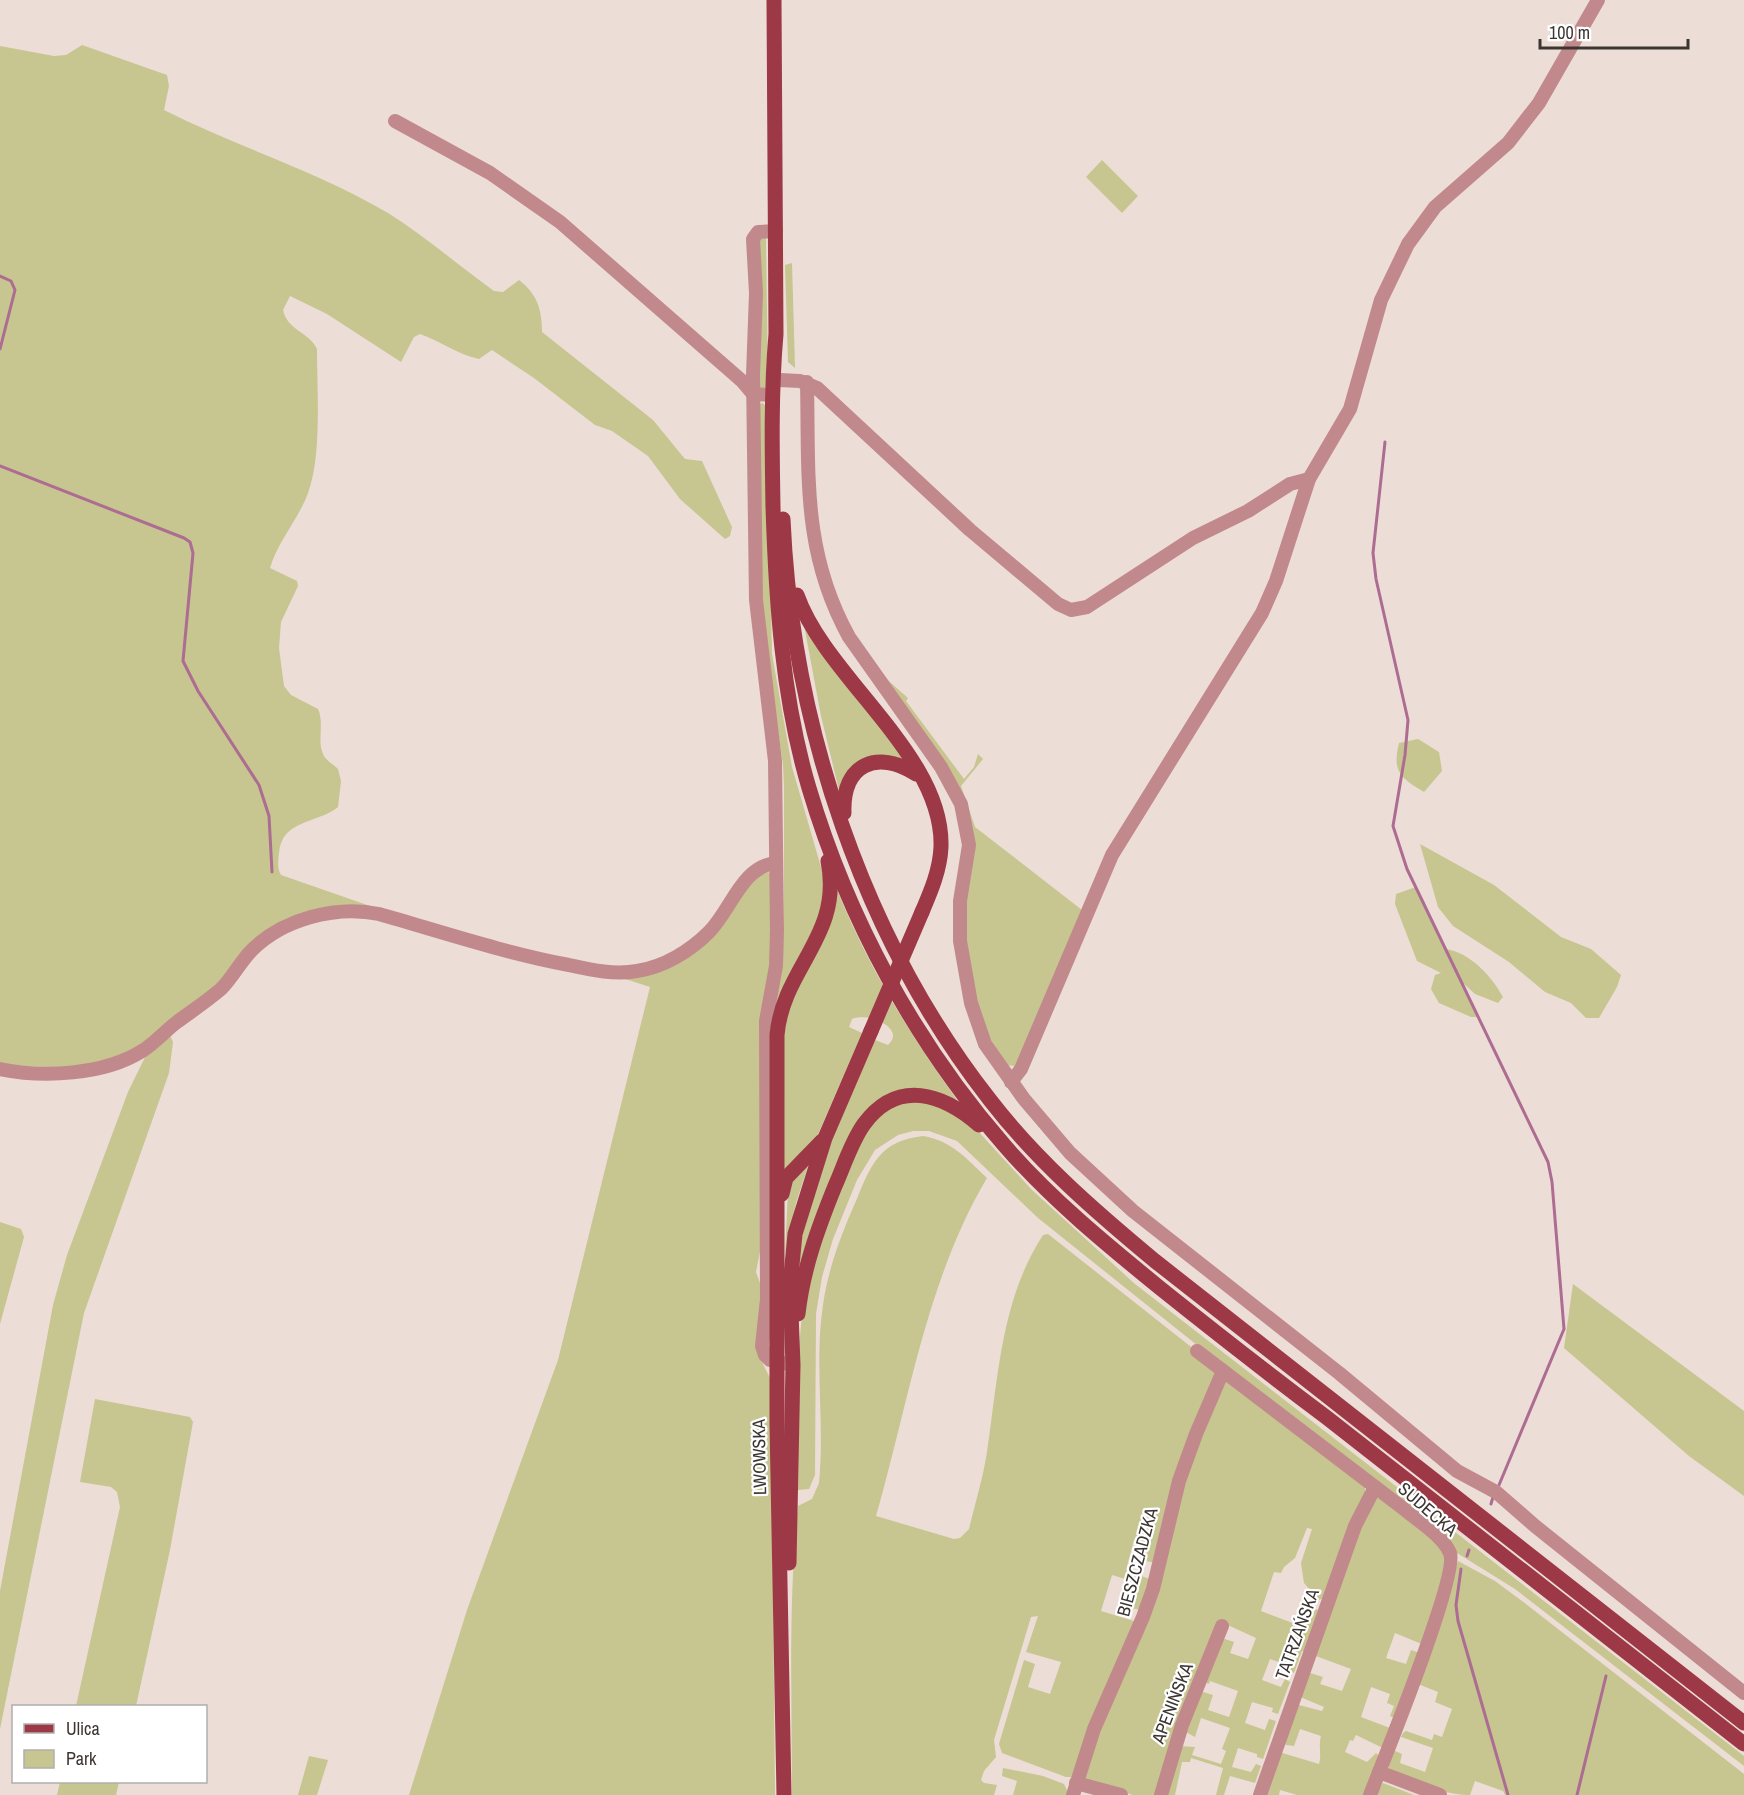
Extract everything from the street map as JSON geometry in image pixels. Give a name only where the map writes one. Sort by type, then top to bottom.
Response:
[{"type":"main road","points":[[774,0],[776,334],[782,494],[796,633],[811,713],[827,775],[851,846],[888,934],[935,1022],[990,1101],[1075,1192],[1222,1315],[1744,1722]]},
{"type":"main road","points":[[776,334],[772,395],[774,548],[783,659],[800,751],[822,826],[853,905],[885,973],[929,1046],[1006,1148],[1060,1204],[1133,1266],[1744,1744]]},
{"type":"main road","points":[[785,1364],[795,1234],[825,1138],[922,912],[936,874],[940,831],[935,808],[920,777],[903,750],[814,631],[802,608],[788,571]]},
{"type":"main road","points":[[851,846],[844,804],[851,776],[869,764],[895,762],[920,777]]},
{"type":"main road","points":[[778,1221],[778,1021],[789,988],[818,939],[829,907],[832,884],[822,826]]},
{"type":"main road","points":[[785,1364],[805,1271],[817,1231],[853,1143],[864,1124],[877,1110],[900,1098],[933,1096],[953,1105],[1006,1148]]},
{"type":"main road","points":[[778,1221],[786,1178],[825,1138]]},
{"type":"main road","name":"LWOWSKA","points":[[778,1221],[791,1536],[783,1692],[784,1795]]},
{"type":"street","points":[[1011,1082],[1021,1069],[1112,855],[1262,613],[1276,581],[1309,479],[1350,409],[1381,300],[1408,244],[1435,207],[1515,135],[1539,103],[1598,0]]},
{"type":"street","points":[[395,121],[490,173],[560,222],[742,381],[753,394],[772,395]]},
{"type":"street","points":[[776,231],[758,232],[753,239],[756,293],[753,394],[756,600],[775,752],[776,966],[766,1021],[766,1299],[762,1346],[765,1355],[785,1364]]},
{"type":"street","points":[[779,380],[807,382],[825,395],[970,530],[1058,604],[1071,610],[1087,607],[1197,536],[1248,511],[1290,484],[1309,479]]},
{"type":"street","points":[[807,382],[809,500],[818,564],[832,605],[849,637],[937,760],[961,804],[969,845],[960,901],[960,941],[971,1003],[985,1044],[1011,1082],[1070,1153],[1133,1211],[1339,1373],[1457,1471],[1510,1502],[1535,1526],[1744,1692]]},
{"type":"street","points":[[0,1069],[34,1073],[68,1071],[106,1065],[135,1055],[218,991],[264,939],[298,922],[330,912],[359,910],[379,914],[517,953],[605,972],[651,968],[699,941],[723,916],[751,873],[758,867],[776,863]]},
{"type":"street","name":"SUDECKA","points":[[1197,1351],[1375,1487],[1436,1536],[1450,1553],[1451,1559],[1431,1633],[1370,1795]]},
{"type":"street","name":"BIESZCZADZKA","points":[[1074,1789],[1094,1729],[1143,1617],[1179,1481],[1223,1371]]},
{"type":"street","name":"TATRZAŃSKA","points":[[1260,1795],[1355,1526],[1375,1487]]},
{"type":"street","name":"APENIŃSKA","points":[[1161,1795],[1182,1725],[1222,1626]]},
{"type":"street","points":[[1379,1772],[1440,1795]]},
{"type":"street","points":[[1074,1789],[1120,1795]]},
{"type":"green space","points":[[82,45],[167,75],[169,86],[164,110],[361,198],[402,222],[494,291],[503,292],[519,280],[530,291],[537,303],[542,332],[653,420],[685,459],[702,461],[732,527],[730,536],[725,539],[680,499],[648,456],[612,431],[595,425],[534,378],[492,350],[479,359],[420,334],[414,337],[401,362],[327,314],[290,296],[283,310],[285,317],[317,349],[317,442],[308,493],[270,568],[297,581],[298,586],[281,622],[279,648],[284,686],[291,695],[318,709],[321,721],[322,751],[325,758],[338,769],[341,781],[338,807],[293,828],[287,834],[279,853],[278,867],[281,875],[396,915],[300,918],[129,1055],[72,1068],[0,1065],[0,46],[54,56],[66,55]]},
{"type":"green space","points":[[1102,160],[1138,196],[1122,213],[1086,177]]},
{"type":"green space","points":[[766,237],[768,384],[765,388],[758,387],[757,240]]},
{"type":"green space","points":[[792,263],[795,368],[788,362],[785,265]]},
{"type":"green space","points":[[762,403],[767,406],[772,654],[792,767],[825,881],[823,909],[778,1000],[773,1347],[768,1348],[769,1021],[784,931],[784,788],[783,765],[760,607],[758,405]]},
{"type":"green space","points":[[804,625],[905,759],[887,756],[846,775],[839,790],[821,716]]},
{"type":"green space","points":[[883,676],[908,698],[906,701],[964,779],[974,767],[978,754],[983,759],[961,786],[975,827],[1082,910],[1015,1066],[1005,1065],[979,1020],[962,928],[973,839]]},
{"type":"green space","points":[[1418,739],[1439,752],[1442,771],[1424,792],[1404,778],[1400,773],[1397,760],[1399,743]]},
{"type":"green space","points":[[1420,844],[1494,885],[1561,937],[1591,949],[1621,975],[1617,987],[1599,1018],[1586,1018],[1571,1003],[1545,992],[1509,962],[1453,926],[1438,907]]},
{"type":"green space","points":[[761,871],[772,873],[772,939],[766,998],[761,1246],[756,1272],[762,1289],[757,1352],[771,1380],[775,1795],[409,1795],[467,1610],[558,1360],[650,987],[613,975],[678,958]]},
{"type":"green space","points":[[1416,887],[1446,949],[1463,955],[1479,966],[1503,997],[1498,1003],[1475,994],[1461,981],[1478,1017],[1471,1017],[1439,1003],[1431,989],[1435,975],[1441,973],[1417,961],[1395,904],[1396,894]]},
{"type":"green space","points":[[837,890],[862,946],[891,999],[922,1050],[957,1100],[941,1093],[869,1110],[796,1298],[797,1247],[815,1180],[875,1040],[888,1045],[893,1039],[889,1027],[883,1023],[867,1018],[852,1019],[849,1027],[862,1033],[819,1132],[813,1144],[783,1175],[781,1029]]},
{"type":"green space","points":[[169,1033],[173,1042],[169,1073],[84,1313],[0,1729],[0,1591],[53,1305],[67,1255],[128,1092],[149,1049]]},
{"type":"green space","points":[[919,1101],[937,1103],[977,1130],[1032,1190],[1135,1284],[1744,1756],[1744,1766],[1515,1589],[1457,1553],[1038,1218],[957,1141],[929,1131],[913,1131],[898,1135],[875,1150],[857,1180],[833,1239],[822,1277],[816,1314],[815,1475],[809,1489],[798,1490],[798,1381],[802,1316],[805,1295],[821,1238],[844,1176],[870,1126],[884,1111],[901,1104]]},
{"type":"green space","points":[[923,1136],[950,1146],[987,1178],[966,1217],[934,1300],[876,1516],[954,1539],[960,1538],[969,1529],[985,1462],[998,1368],[1010,1313],[1029,1260],[1043,1235],[1048,1234],[1365,1484],[1365,1493],[1326,1597],[1319,1600],[1304,1583],[1301,1563],[1312,1529],[1307,1528],[1295,1558],[1284,1567],[1281,1573],[1274,1572],[1261,1611],[1298,1625],[1303,1624],[1316,1609],[1321,1611],[1294,1673],[1289,1670],[1290,1666],[1270,1659],[1262,1680],[1281,1687],[1285,1679],[1290,1682],[1278,1714],[1272,1712],[1273,1708],[1252,1702],[1245,1723],[1265,1730],[1269,1719],[1276,1721],[1263,1759],[1257,1757],[1257,1754],[1238,1748],[1232,1767],[1251,1772],[1256,1764],[1261,1766],[1255,1783],[1230,1776],[1224,1795],[1216,1795],[1223,1768],[1191,1758],[1190,1762],[1182,1762],[1175,1795],[1166,1795],[1179,1746],[1195,1747],[1192,1755],[1221,1764],[1226,1751],[1222,1749],[1230,1728],[1201,1718],[1195,1737],[1184,1731],[1200,1691],[1213,1695],[1208,1710],[1229,1717],[1238,1691],[1210,1681],[1209,1684],[1203,1682],[1219,1641],[1225,1639],[1234,1642],[1230,1653],[1248,1659],[1256,1638],[1219,1621],[1181,1720],[1158,1795],[1133,1795],[1082,1780],[1098,1729],[1152,1602],[1161,1564],[1146,1561],[1149,1543],[1134,1540],[1126,1570],[1152,1580],[1141,1610],[1131,1608],[1139,1583],[1112,1575],[1101,1611],[1137,1622],[1094,1722],[1075,1777],[1066,1777],[1002,1753],[999,1744],[1024,1660],[1035,1664],[1028,1687],[1050,1694],[1061,1662],[1026,1652],[1038,1616],[1031,1617],[994,1740],[996,1757],[984,1771],[981,1780],[984,1783],[997,1785],[994,1795],[792,1795],[791,1651],[795,1542],[798,1506],[812,1499],[819,1483],[821,1439],[819,1349],[825,1292],[840,1239],[872,1166],[886,1149],[896,1143]]},
{"type":"green space","points":[[808,1166],[796,1203],[785,1254],[788,1191],[792,1182]]},
{"type":"green space","points":[[0,1222],[21,1229],[24,1237],[0,1324]]},
{"type":"green space","points":[[1573,1284],[1744,1411],[1744,1496],[1689,1456],[1564,1348]]},
{"type":"green space","points":[[95,1399],[190,1417],[193,1422],[170,1550],[136,1705],[76,1705],[120,1507],[117,1492],[111,1487],[80,1482]]},
{"type":"green space","points":[[1378,1495],[1425,1530],[1449,1558],[1424,1645],[1395,1633],[1386,1658],[1406,1664],[1411,1650],[1420,1653],[1395,1718],[1390,1716],[1394,1706],[1387,1703],[1390,1694],[1371,1687],[1361,1717],[1390,1728],[1383,1748],[1356,1735],[1353,1741],[1350,1740],[1345,1752],[1367,1762],[1376,1753],[1380,1757],[1365,1795],[1297,1795],[1280,1790],[1279,1795],[1264,1795],[1279,1752],[1319,1764],[1321,1736],[1300,1729],[1294,1746],[1286,1745],[1283,1740],[1295,1704],[1322,1711],[1324,1707],[1298,1696],[1307,1672],[1323,1677],[1320,1684],[1342,1691],[1351,1669],[1313,1655],[1369,1502]]},
{"type":"green space","points":[[1458,1561],[1495,1581],[1522,1601],[1744,1774],[1744,1795],[1505,1795],[1503,1791],[1475,1781],[1470,1795],[1448,1793],[1428,1787],[1390,1769],[1388,1766],[1393,1750],[1402,1754],[1400,1763],[1425,1772],[1433,1748],[1401,1737],[1406,1731],[1432,1740],[1434,1734],[1442,1737],[1452,1709],[1435,1702],[1438,1692],[1418,1684]]},
{"type":"green space","points":[[309,1756],[328,1760],[317,1795],[298,1795]]},
{"type":"green space","points":[[1003,1768],[1043,1776],[1064,1784],[1069,1795],[1013,1795],[1017,1781],[1002,1776]]},
{"type":"green space","points":[[60,1783],[119,1783],[116,1795],[57,1795]]},
{"type":"green space","points":[[1383,1783],[1414,1795],[1376,1795]]},
{"type":"waterway","points":[[0,276],[11,281],[15,290],[0,349]]},
{"type":"waterway","points":[[1385,442],[1373,553],[1376,579],[1408,720],[1405,755],[1393,826],[1407,869],[1548,1162],[1552,1182],[1564,1329],[1499,1485]]},
{"type":"waterway","points":[[0,466],[190,542],[193,553],[183,661],[198,691],[259,785],[269,816],[272,872]]},
{"type":"waterway","points":[[1491,1504],[1493,1497]]},
{"type":"waterway","points":[[1467,1556],[1469,1550]]},
{"type":"waterway","points":[[1461,1569],[1456,1605],[1458,1621],[1508,1795]]},
{"type":"waterway","points":[[1577,1795],[1606,1676]]}]
